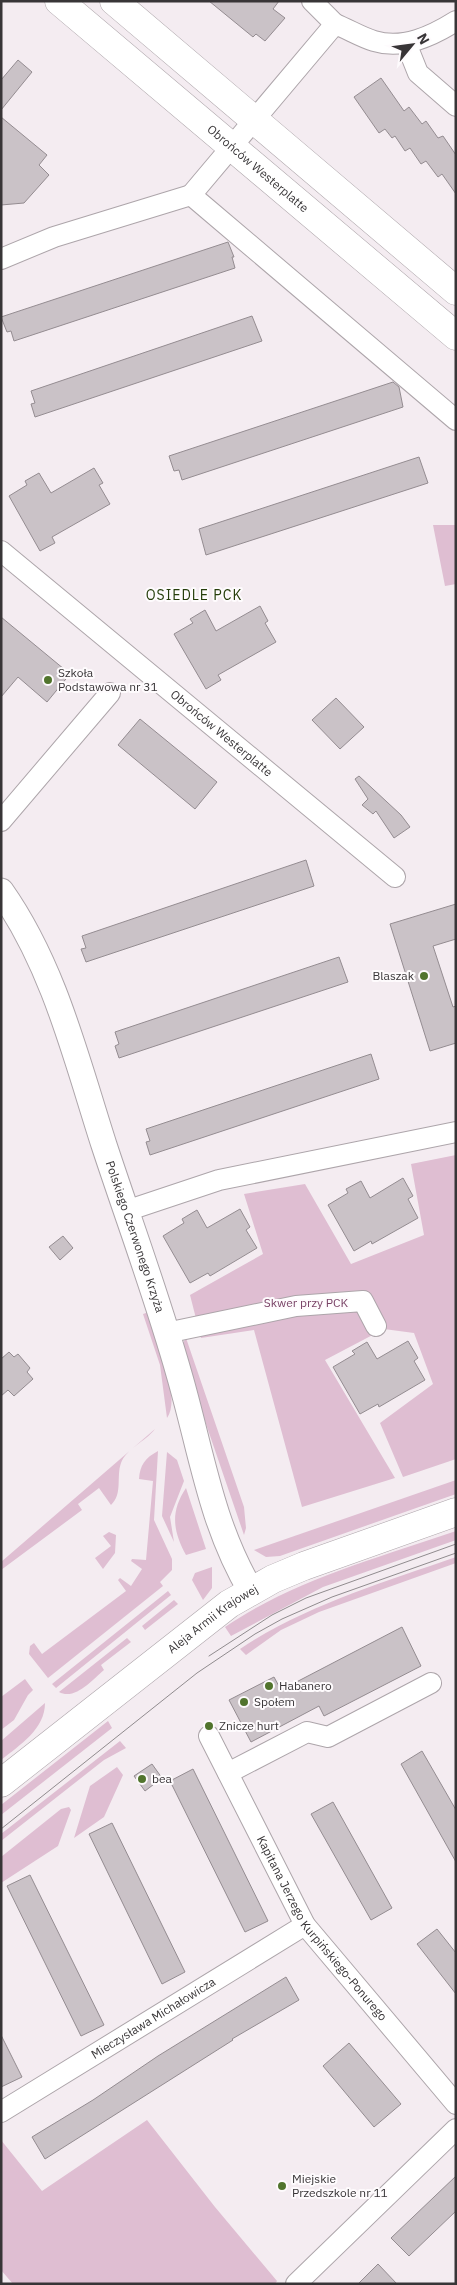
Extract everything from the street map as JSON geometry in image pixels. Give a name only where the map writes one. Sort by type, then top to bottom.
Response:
[{"type":"main road","name":"Obrońców Westerplatte","points":[[59,1],[456,336]]},
{"type":"main road","points":[[114,1],[456,291]]},
{"type":"main road","name":"Aleja Armii Krajowej","points":[[1,1783],[211,1617],[251,1591],[304,1566],[456,1512]]},
{"type":"street","points":[[312,1],[335,24],[376,42],[406,43],[433,36],[456,22]]},
{"type":"street","points":[[1,259],[54,237],[191,195],[335,24]]},
{"type":"street","points":[[406,43],[418,73],[456,106]]},
{"type":"street","points":[[191,195],[456,420]]},
{"type":"street","name":"Obrońców Westerplatte","points":[[1,551],[395,877]]},
{"type":"street","points":[[1,821],[110,693]]},
{"type":"street","name":"Polskiego Czerwonego Krzyża","points":[[1,891],[20,918],[55,995],[166,1333],[219,1525],[251,1591]]},
{"type":"street","points":[[126,1211],[220,1180],[456,1132]]},
{"type":"street","points":[[166,1333],[296,1306],[363,1301],[376,1326]]},
{"type":"street","points":[[228,1773],[307,1732],[328,1737],[431,1683]]},
{"type":"street","name":"Kapitana Jerzego Kurpińskiego-Ponurego","points":[[209,1736],[305,1925],[453,2096]]},
{"type":"street","name":"Mieczysława Michałowicza","points":[[1,2112],[305,1925]]},
{"type":"street","points":[[296,2284],[456,2130]]},
{"type":"green space","points":[[433,525],[456,525],[456,584],[445,586]]},
{"type":"green space","name":"Skwer przy PCK","points":[[456,1155],[456,1459],[403,1477],[380,1423],[433,1384],[414,1333],[384,1329],[325,1360],[395,1478],[302,1507],[254,1330],[201,1338],[190,1295],[263,1254],[244,1194],[305,1184],[351,1264],[424,1235],[411,1164]]},
{"type":"green space","points":[[149,1312],[170,1382],[171,1408],[167,1418],[160,1365],[143,1314]]},
{"type":"green space","points":[[186,1338],[244,1507],[246,1528],[244,1535],[180,1348]]},
{"type":"green space","points":[[158,1451],[154,1520],[172,1559],[172,1570],[160,1582],[163,1586],[48,1678],[29,1654],[30,1646],[34,1643],[42,1654],[126,1591],[118,1580],[120,1578],[131,1586],[142,1569],[131,1561],[132,1559],[146,1560],[153,1481],[139,1479],[144,1462]]},
{"type":"green space","points":[[167,1452],[177,1460],[184,1481],[170,1517],[174,1542],[162,1516]]},
{"type":"green space","points":[[127,1453],[121,1463],[115,1501],[111,1505],[99,1488],[78,1504],[82,1510],[1,1570],[1,1562]]},
{"type":"green space","points":[[456,1480],[456,1494],[280,1556],[266,1557],[254,1550]]},
{"type":"green space","points":[[186,1488],[206,1549],[186,1555],[178,1538],[175,1521],[177,1505]]},
{"type":"green space","points":[[456,1531],[456,1540],[323,1587],[231,1636],[225,1627],[252,1610],[308,1583]]},
{"type":"green space","points":[[109,1532],[116,1535],[115,1553],[103,1569],[95,1558],[111,1546],[103,1536]]},
{"type":"green space","points":[[456,1557],[456,1563],[319,1612],[281,1630],[246,1655],[240,1649],[265,1633],[318,1607]]},
{"type":"green space","points":[[212,1567],[212,1588],[203,1600],[192,1580],[195,1573]]},
{"type":"green space","points":[[168,1591],[171,1595],[56,1688],[52,1684]]},
{"type":"green space","points":[[174,1600],[178,1604],[145,1630],[142,1626]]},
{"type":"green space","points":[[127,1638],[131,1642],[101,1665],[104,1670],[83,1688],[71,1694],[59,1692]]},
{"type":"green space","points":[[25,1679],[33,1690],[28,1695],[14,1720],[1,1730],[1,1697]]},
{"type":"green space","points":[[45,1703],[41,1721],[36,1729],[1,1760],[1,1741]]},
{"type":"green space","points":[[108,1721],[112,1728],[1,1815],[1,1805]]},
{"type":"green space","points":[[120,1741],[126,1748],[104,1760],[1,1841],[1,1834]]},
{"type":"green space","points":[[117,1767],[123,1775],[104,1817],[74,1838],[90,1786]]},
{"type":"green space","points":[[69,1807],[71,1810],[58,1846],[1,1883],[1,1857],[61,1809]]},
{"type":"green space","points":[[147,2120],[215,2207],[277,2281],[275,2284],[13,2284],[1,2270],[1,2140],[42,2191]]},
{"type":"building","points":[[209,1],[279,1],[273,9],[285,18],[265,41],[256,34],[253,37]]},
{"type":"building","points":[[18,60],[32,72],[1,110],[1,80]]},
{"type":"building","points":[[381,78],[404,111],[409,107],[422,124],[426,121],[438,138],[443,136],[456,155],[456,194],[442,174],[438,177],[426,161],[421,164],[410,148],[405,151],[395,136],[392,138],[385,129],[379,133],[354,97]]},
{"type":"building","points":[[1,117],[47,155],[39,165],[49,175],[24,203],[1,205]]},
{"type":"building","points":[[228,242],[234,257],[232,257],[235,268],[14,341],[11,331],[7,332],[1,317]]},
{"type":"building","points":[[252,316],[262,341],[35,417],[31,404],[35,403],[31,391]]},
{"type":"building","points":[[393,382],[399,387],[403,407],[182,480],[179,470],[174,471],[169,456]]},
{"type":"building","points":[[419,457],[428,483],[206,555],[199,529]]},
{"type":"building","points":[[94,468],[103,483],[99,485],[110,504],[52,537],[55,543],[40,551],[9,496],[27,485],[25,481],[39,473],[51,493]]},
{"type":"building","points":[[260,606],[268,621],[265,623],[276,642],[218,675],[221,680],[206,689],[174,634],[193,623],[190,619],[205,610],[216,631]]},
{"type":"building","points":[[1,617],[70,674],[47,702],[18,677],[1,697]]},
{"type":"building","points":[[336,698],[364,727],[340,749],[312,720]]},
{"type":"building","points":[[140,719],[217,782],[195,809],[118,745]]},
{"type":"building","points":[[359,776],[401,815],[410,827],[394,838],[376,811],[373,814],[362,805],[368,799],[355,779]]},
{"type":"building","points":[[306,860],[314,886],[86,962],[81,949],[86,948],[82,936]]},
{"type":"building","name":"Blaszak","points":[[456,904],[456,939],[433,946],[453,1007],[456,1006],[456,1043],[430,1051],[390,924]]},
{"type":"building","points":[[339,957],[348,982],[119,1058],[115,1046],[119,1044],[115,1032]]},
{"type":"building","points":[[371,1054],[379,1079],[150,1155],[146,1142],[150,1141],[146,1129]]},
{"type":"building","points":[[403,1178],[413,1196],[408,1199],[418,1218],[372,1244],[371,1241],[354,1251],[328,1205],[348,1193],[346,1189],[361,1181],[370,1198]]},
{"type":"building","points":[[240,1209],[250,1227],[246,1230],[257,1248],[210,1276],[208,1273],[190,1283],[163,1236],[184,1223],[182,1219],[197,1210],[207,1228]]},
{"type":"building","points":[[63,1236],[73,1248],[60,1260],[49,1247]]},
{"type":"building","points":[[408,1341],[418,1358],[414,1361],[425,1380],[379,1407],[378,1404],[360,1414],[333,1367],[355,1354],[352,1351],[367,1342],[377,1359]]},
{"type":"building","points":[[9,1352],[14,1357],[18,1354],[30,1368],[27,1372],[33,1379],[14,1396],[8,1390],[1,1396],[1,1359]]},
{"type":"building","points":[[402,1627],[421,1666],[324,1716],[319,1706],[251,1742],[229,1700],[274,1677],[281,1690]]},
{"type":"building","points":[[422,1751],[456,1810],[456,1862],[401,1764]]},
{"type":"building","points":[[152,1764],[162,1778],[145,1791],[134,1776]]},
{"type":"building","points":[[193,1769],[268,1921],[245,1932],[170,1781]]},
{"type":"building","points":[[333,1802],[392,1908],[371,1920],[311,1814]]},
{"type":"building","points":[[112,1823],[185,1972],[162,1984],[89,1834]]},
{"type":"building","points":[[30,1875],[104,2025],[81,2036],[7,1886]]},
{"type":"building","points":[[437,1929],[456,1953],[456,1994],[417,1944]]},
{"type":"building","points":[[286,1977],[299,2000],[232,2039],[45,2159],[32,2137]]},
{"type":"building","points":[[1,2035],[22,2077],[1,2087]]},
{"type":"building","points":[[349,2043],[401,2104],[374,2127],[323,2066]]},
{"type":"building","points":[[456,2176],[456,2211],[409,2256],[391,2238]]},
{"type":"building","points":[[378,2264],[397,2284],[358,2284]]},
{"type":"tram line","points":[[209,1656],[272,1615],[306,1598],[456,1544]]},
{"type":"tram line","points":[[1,1829],[197,1673],[255,1634],[282,1619],[332,1597],[456,1553]]},
{"type":"place","name":"Szkoła Podstawowa nr 31","points":[[48,680]]},
{"type":"place","name":"Blaszak","points":[[424,976]]},
{"type":"place","name":"Habanero","points":[[269,1686]]},
{"type":"place","name":"Społem","points":[[244,1702]]},
{"type":"place","name":"Znicze hurt","points":[[209,1726]]},
{"type":"place","name":"bea","points":[[142,1779]]},
{"type":"place","name":"Miejskie Przedszkole nr 11","points":[[282,2186]]},
{"type":"district","name":"OSIEDLE PCK","points":[[194,595]]}]
